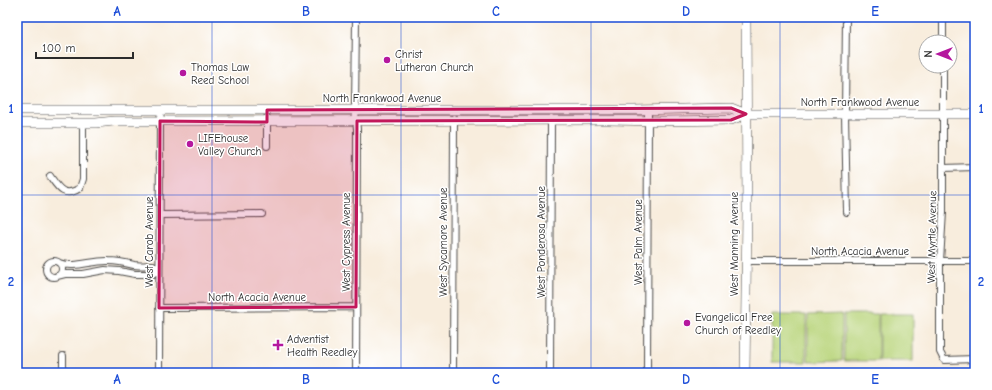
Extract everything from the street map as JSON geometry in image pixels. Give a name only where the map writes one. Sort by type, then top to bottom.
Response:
[{"type":"street","name":"West Cypress Avenue","points":[[356,17],[356,373]]},
{"type":"street","name":"West Manning Avenue","points":[[745,373],[747,212],[746,17]]},
{"type":"street","points":[[846,17],[845,114],[847,212]]},
{"type":"street","points":[[943,17],[943,34]]},
{"type":"street","name":"West Myrtle Avenue","points":[[943,74],[943,212],[940,261],[940,352],[944,360],[975,359]]},
{"type":"street","name":"North Frankwood Avenue","points":[[17,110],[355,111],[648,110],[731,108],[746,114],[975,114]]},
{"type":"street","name":"West Carob Avenue","points":[[159,373],[159,308],[157,268],[160,215],[161,110]]},
{"type":"street","points":[[267,110],[267,146]]},
{"type":"street","name":"West Sycamore Avenue","points":[[453,373],[454,110]]},
{"type":"street","name":"West Ponderosa Avenue","points":[[550,373],[551,110]]},
{"type":"street","name":"West Palm Avenue","points":[[647,373],[648,110]]},
{"type":"street","name":"North Frankwood Avenue","points":[[17,123],[83,123],[114,121],[267,122],[731,120],[746,114]]},
{"type":"street","points":[[50,176],[57,186],[64,192],[73,193],[80,188],[83,179],[83,123]]},
{"type":"street","points":[[943,168],[975,168]]},
{"type":"street","points":[[160,215],[262,214]]},
{"type":"street","points":[[96,261],[109,261],[157,268],[153,274],[135,274],[118,270],[101,270],[83,274],[65,274],[52,277],[47,274],[46,268],[51,262],[74,265],[96,261]]},
{"type":"street","name":"North Acacia Avenue","points":[[746,261],[975,261]]},
{"type":"street","points":[[57,276],[60,275],[62,270],[59,263]]},
{"type":"street","name":"North Acacia Avenue","points":[[159,308],[356,307]]},
{"type":"street","points":[[63,356],[63,373]]},
{"type":"highlighted area","points":[[731,108],[746,114],[731,120],[357,121],[356,307],[159,308],[160,121],[267,122],[267,110]]},
{"type":"green space","points":[[842,314],[842,361],[808,362],[808,315]]},
{"type":"green space","points":[[844,314],[878,314],[878,361],[844,361]]},
{"type":"green space","points":[[879,314],[913,314],[913,361],[879,361]]},
{"type":"green space","points":[[772,315],[806,315],[806,362],[772,362]]},
{"type":"place","name":"Christ Lutheran Church","points":[[387,60]]},
{"type":"place","name":"Thomas Law Reed School","points":[[183,73]]},
{"type":"place","name":"LIFEhouse Valley Church","points":[[190,144]]},
{"type":"place","name":"Evangelical Free Church of Reedley","points":[[687,323]]},
{"type":"place","name":"Adventist Health Reedley","points":[[278,345]]}]
